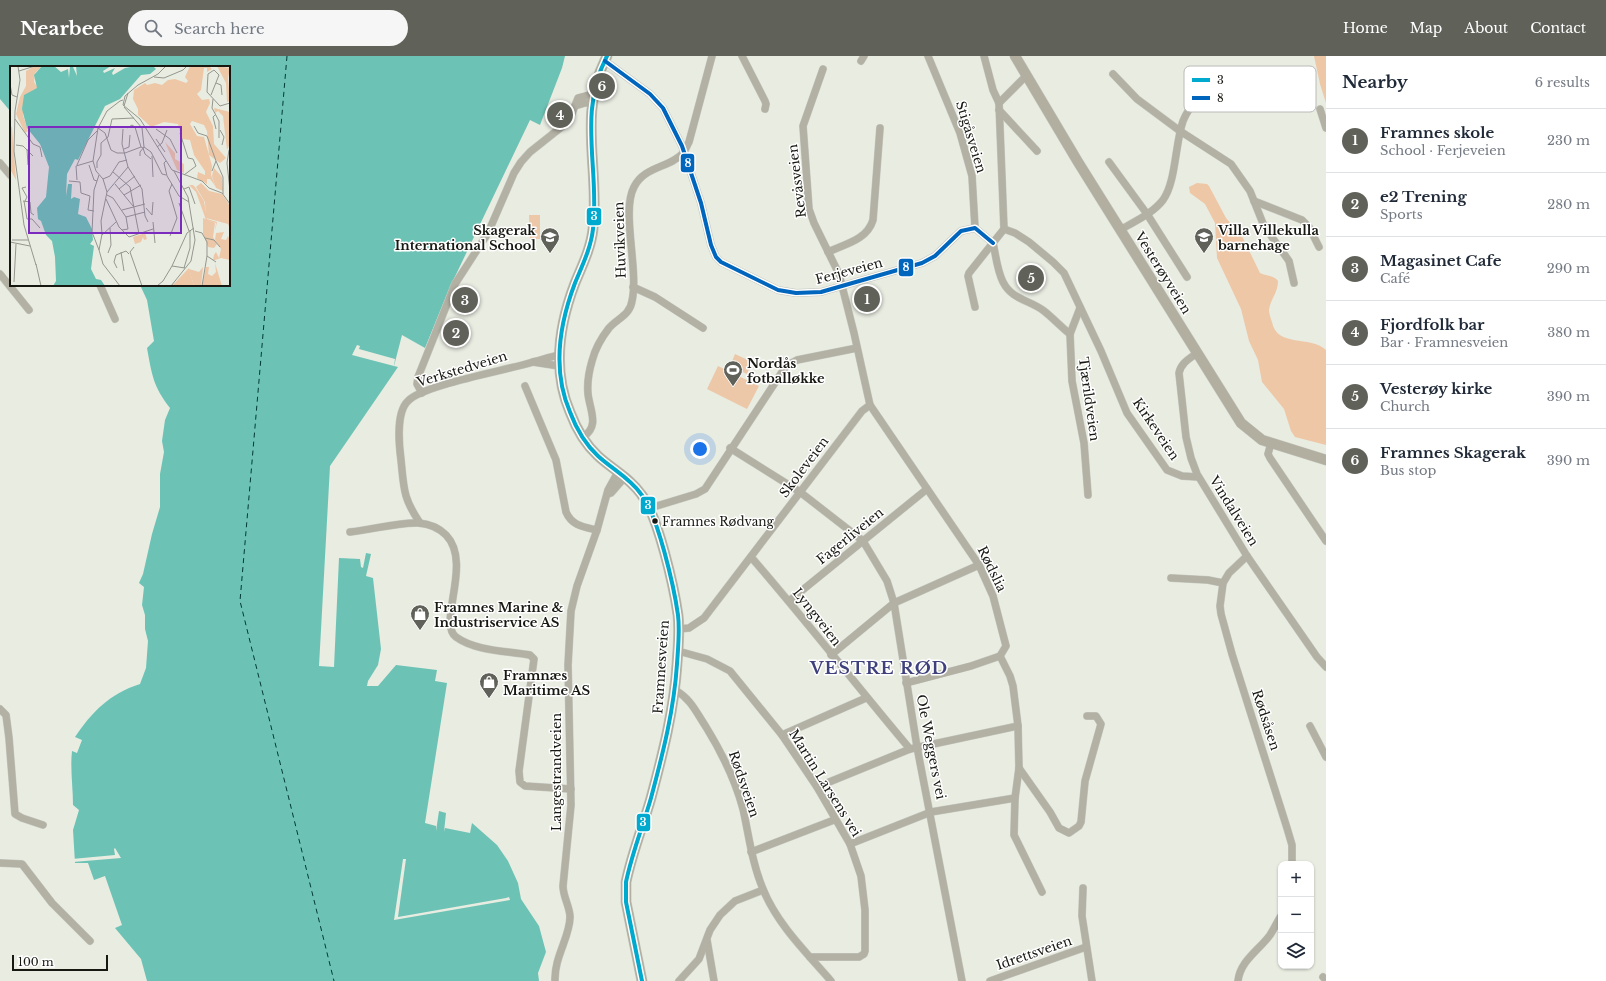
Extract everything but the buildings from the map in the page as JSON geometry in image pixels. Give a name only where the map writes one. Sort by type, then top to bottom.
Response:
[{"type":"main road","name":"Vesterøyveien","points":[[1014,56],[1120,230],[1241,423],[1253,434],[1271,443],[1305,452],[1326,460]]},
{"type":"main road","name":"Framnesveien","points":[[606,58],[592,98],[590,124],[594,201],[593,234],[589,249],[566,309],[561,329],[559,366],[569,410],[583,437],[592,450],[643,495],[650,508],[672,584],[678,629],[675,690],[668,734],[626,882],[626,902],[642,981]]},
{"type":"street","points":[[684,152],[689,142],[712,56]]},
{"type":"street","points":[[742,56],[765,101],[765,109]]},
{"type":"street","name":"Stigåsveien","points":[[928,56],[960,133],[972,176],[976,228]]},
{"type":"street","points":[[975,307],[968,276],[969,273],[1004,229],[999,106],[984,56]]},
{"type":"street","name":"Ferjeveien","points":[[606,58],[650,94],[663,108],[684,152],[701,203],[711,245],[716,257],[721,262],[778,290],[809,293],[843,287],[922,263],[935,256],[961,231],[976,228]]},
{"type":"street","name":"Revåsveien","points":[[823,69],[804,119],[809,209],[814,224],[843,287]]},
{"type":"street","points":[[1113,74],[1137,99],[1180,131],[1231,164],[1250,191],[1264,226],[1289,261],[1294,283]]},
{"type":"street","points":[[999,106],[1026,76]]},
{"type":"street","points":[[422,393],[417,384],[418,377],[455,284],[488,233],[514,173],[530,152],[569,121],[578,98],[592,98]]},
{"type":"street","points":[[999,106],[1037,151]]},
{"type":"street","points":[[1320,109],[1326,128]]},
{"type":"street","points":[[1120,230],[1147,214],[1159,204],[1168,192],[1180,131],[1188,112]]},
{"type":"street","points":[[828,252],[861,237],[867,233],[870,228],[873,220],[880,128]]},
{"type":"street","name":"Huvikveien","points":[[583,437],[590,432],[594,424],[588,393],[588,379],[592,359],[609,328],[630,310],[633,301],[633,253],[629,198],[639,179],[648,172],[677,158],[684,152]]},
{"type":"street","points":[[1109,162],[1147,214],[1187,277]]},
{"type":"street","points":[[0,163],[10,175]]},
{"type":"street","points":[[1254,201],[1302,220],[1309,227],[1319,247]]},
{"type":"street","points":[[976,228],[993,243],[1000,274],[1007,288],[1019,299],[1032,303],[1044,311],[1070,334]]},
{"type":"street","name":"Kirkeveien","points":[[1004,229],[1029,242],[1053,262],[1070,284],[1101,351],[1127,413],[1167,470],[1182,476],[1198,477]]},
{"type":"street","points":[[0,274],[29,310]]},
{"type":"street","points":[[100,286],[115,319]]},
{"type":"street","name":"Huvikveien","points":[[633,287],[655,297],[703,328]]},
{"type":"street","points":[[843,287],[870,405]]},
{"type":"street","name":"Tjærildveien","points":[[1080,308],[1070,334],[1072,381],[1084,443],[1088,495]]},
{"type":"street","points":[[650,508],[701,491],[786,366],[797,360],[857,348]]},
{"type":"street","name":"Vindalveien","points":[[1197,353],[1180,366],[1179,373],[1186,437],[1191,458],[1198,477],[1247,556],[1317,657],[1326,667]]},
{"type":"street","name":"Verkstedveien","points":[[420,523],[405,498],[400,431],[404,406],[413,396],[422,393],[485,374],[559,355]]},
{"type":"street","name":"Verkstedveien","points":[[533,362],[559,366]]},
{"type":"street","points":[[525,386],[556,460],[566,512],[569,520],[578,525],[597,530]]},
{"type":"street","name":"Rødslia","points":[[870,405],[979,565],[993,596],[1003,633],[1006,646],[1000,656]]},
{"type":"street","name":"Skoleveien","points":[[678,629],[689,628],[704,618],[862,411],[870,405]]},
{"type":"street","points":[[1271,443],[1268,454],[1270,458],[1326,541]]},
{"type":"street","name":"Ole Weggers vei","points":[[730,448],[800,492],[863,541],[887,581],[894,604],[917,747],[931,812],[962,981]]},
{"type":"street","name":"Langestrandveien","points":[[555,981],[555,968],[570,916],[563,886],[571,805],[568,665],[570,624],[577,586],[597,530],[608,490],[622,475]]},
{"type":"street","name":"Fagerliveien","points":[[789,601],[927,489]]},
{"type":"street","points":[[350,532],[420,523],[439,529],[449,538],[455,547],[458,564],[450,621],[451,632],[456,637],[477,646],[530,655],[534,659],[518,778],[521,785],[571,789]]},
{"type":"street","name":"Rødsåsen","points":[[1247,556],[1229,573],[1224,583],[1220,606],[1223,626],[1292,845],[1292,861]]},
{"type":"street","name":"Lyngveien","points":[[751,557],[789,601],[866,698],[910,749]]},
{"type":"street","points":[[832,655],[894,604],[979,565]]},
{"type":"street","points":[[1171,578],[1208,580],[1224,583]]},
{"type":"street","name":"Martin Larsens vei","points":[[678,651],[707,659],[730,671],[782,735],[817,787],[834,820],[850,844],[861,876],[864,890],[864,954],[859,957],[810,957]]},
{"type":"street","points":[[906,682],[971,666],[1000,656],[1010,676],[1013,686],[1018,726],[1019,768],[1015,798],[1015,841],[1042,892]]},
{"type":"street","name":"Rødsveien","points":[[675,690],[686,696],[692,704],[724,757],[742,809],[751,852],[763,890],[785,928],[830,981]]},
{"type":"street","points":[[782,735],[866,698]]},
{"type":"street","points":[[0,709],[6,715],[15,814],[43,825]]},
{"type":"street","points":[[1019,768],[1060,828],[1069,833],[1076,830],[1081,822],[1085,781],[1101,724],[1096,716],[1087,716]]},
{"type":"street","points":[[817,787],[910,749],[1018,726]]},
{"type":"street","points":[[1310,726],[1326,757]]},
{"type":"street","points":[[850,844],[931,812],[1015,798]]},
{"type":"street","points":[[751,852],[834,820]]},
{"type":"street","points":[[0,863],[22,864],[52,903],[90,941]]},
{"type":"street","name":"Idrettsveien","points":[[1082,888],[1082,916],[1092,981]]},
{"type":"street","points":[[679,981],[699,959],[715,921],[728,908],[742,898],[763,890]]},
{"type":"street","points":[[1238,981],[1238,973],[1242,966],[1270,935],[1278,921]]},
{"type":"street","points":[[707,939],[714,981]]},
{"type":"street","name":"Idrettsveien","points":[[990,981],[1086,948]]},
{"type":"shaded area","points":[[1314,56],[1326,56],[1326,103],[1320,84]]},
{"type":"shaded area","points":[[1197,183],[1207,184],[1209,186],[1226,218],[1243,238],[1260,273],[1272,277],[1278,281],[1277,289],[1269,310],[1275,330],[1280,335],[1287,338],[1312,343],[1326,350],[1326,445],[1295,437],[1291,431],[1284,409],[1262,382],[1258,360],[1249,341],[1241,309],[1217,258],[1215,223],[1205,204],[1190,193],[1189,187]]},
{"type":"shaded area","points":[[529,215],[540,215],[540,239],[530,239]]},
{"type":"shaded area","points":[[735,354],[752,362],[747,374],[730,366]]},
{"type":"shaded area","name":"Nordås fotballøkke","points":[[718,366],[759,386],[747,409],[707,389]]},
{"type":"water","points":[[0,56],[565,56],[562,68],[540,125],[530,120],[450,287],[425,348],[402,335],[394,366],[398,367],[330,466],[319,666],[334,667],[339,558],[360,559],[361,567],[363,568],[366,553],[371,554],[366,576],[373,578],[381,649],[378,665],[368,681],[367,686],[378,686],[396,665],[437,670],[435,681],[447,683],[425,823],[436,826],[436,831],[439,811],[446,813],[444,832],[445,828],[470,833],[472,823],[497,845],[508,861],[518,883],[521,899],[539,926],[546,952],[538,973],[539,981],[147,981],[141,959],[115,928],[122,925],[105,876],[94,880],[88,863],[75,863],[73,830],[79,810],[73,805],[71,757],[72,751],[77,753],[82,740],[75,737],[88,720],[110,699],[129,688],[140,684],[146,668],[148,641],[145,629],[145,615],[142,605],[144,587],[139,583],[143,574],[160,507],[160,474],[164,452],[162,441],[165,420],[170,408],[160,393],[152,373],[147,348],[154,341],[147,300],[140,286],[230,286],[230,66],[10,66],[10,111],[0,99]]},
{"type":"pier","points":[[357,345],[360,346],[359,349],[395,359],[394,366],[352,355]]},
{"type":"pier","points":[[115,848],[121,858],[73,862],[72,859],[115,855]]},
{"type":"pier","points":[[403,859],[406,859],[398,917],[509,897],[510,900],[394,920]]},
{"type":"ferry route","points":[[287,56],[240,601],[334,981]]},
{"type":"transit line","name":"3","points":[[607,56],[598,78],[593,99],[591,120],[594,185],[592,236],[569,299],[562,331],[559,364],[564,396],[572,418],[581,436],[603,461],[637,488],[647,504],[659,534],[673,587],[678,615],[679,633],[676,681],[671,715],[651,798],[634,850],[626,882],[626,902],[642,981]]},
{"type":"transit line","name":"8","points":[[605,61],[650,94],[663,108],[682,146],[701,203],[711,245],[716,257],[721,262],[778,290],[796,293],[821,292],[922,263],[935,256],[961,231],[975,228],[993,243]]},
{"type":"place","name":"Framnes Skagerak","points":[[602,86]]},
{"type":"place","name":"Fjordfolk bar","points":[[560,115]]},
{"type":"place","name":"Skagerak International School","points":[[550,254]]},
{"type":"place","name":"Villa Villekulla barnehage","points":[[1204,254]]},
{"type":"place","name":"Vesterøy kirke","points":[[1031,278]]},
{"type":"place","name":"Framnes skole","points":[[867,299]]},
{"type":"place","name":"Magasinet Cafe","points":[[465,300]]},
{"type":"place","name":"e2 Trening","points":[[456,333]]},
{"type":"place","name":"Nordås fotballøkke","points":[[733,387]]},
{"type":"place","name":"Framnes Rødvang","points":[[655,521]]},
{"type":"place","name":"Framnes Marine & Industriservice AS","points":[[420,631]]},
{"type":"place","name":"Framnæs Maritime AS","points":[[489,699]]},
{"type":"district","name":"VESTRE RØD","points":[[879,668]]}]
